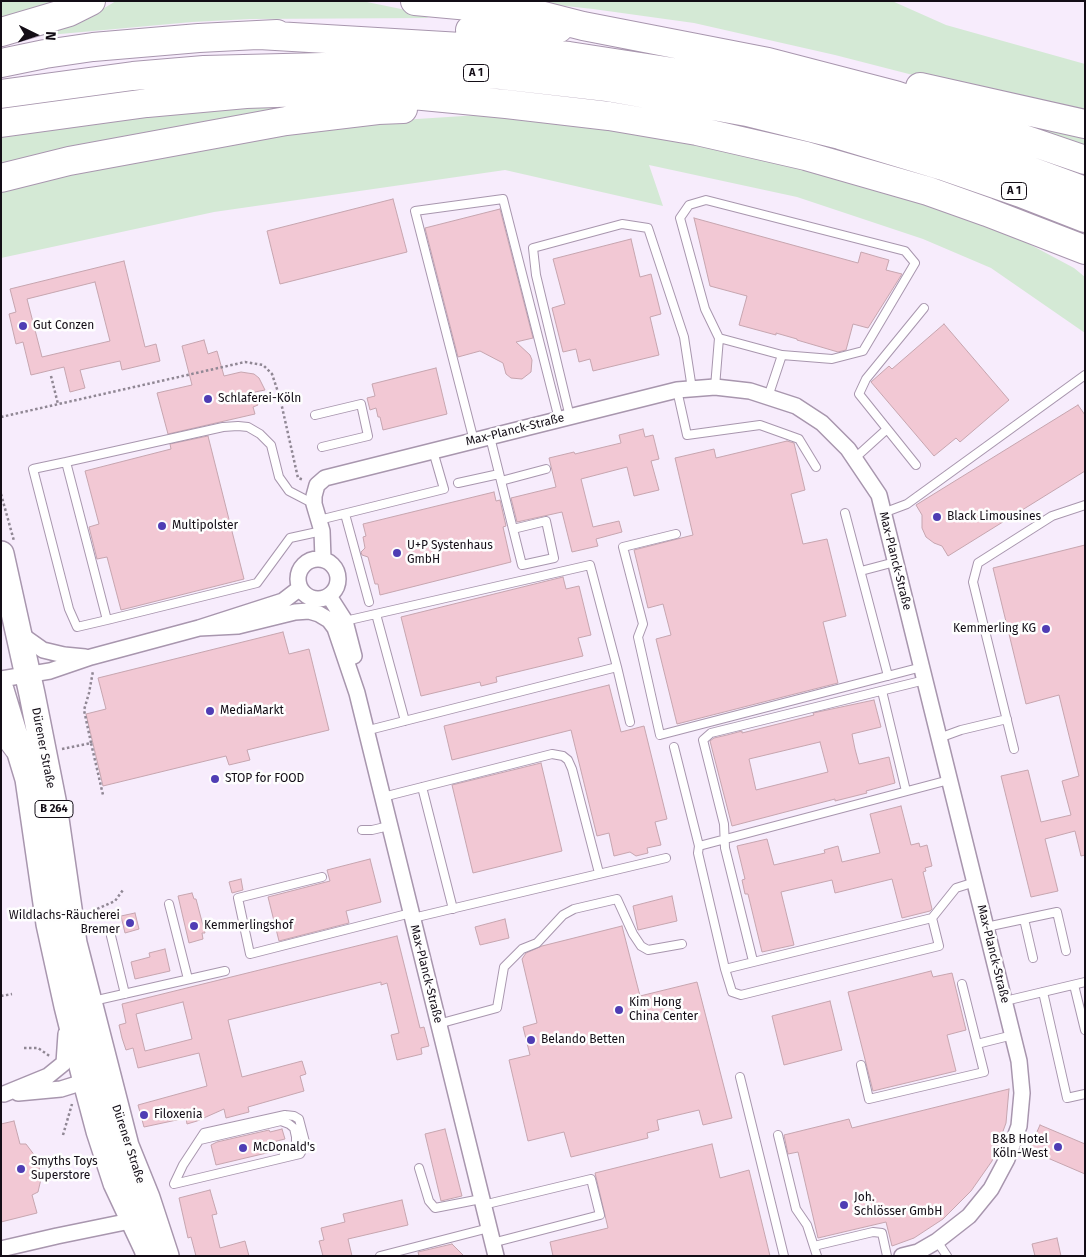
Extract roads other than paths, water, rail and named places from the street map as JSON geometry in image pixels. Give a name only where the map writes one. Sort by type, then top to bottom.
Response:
[{"type":"highway","points":[[1,32],[70,12],[91,1]]},
{"type":"highway","points":[[416,1],[524,11],[583,26],[709,50],[812,73],[895,95],[1085,160]]},
{"type":"highway","points":[[259,35],[389,27],[516,31],[583,26]]},
{"type":"highway","name":"A 1","points":[[1,63],[93,47],[259,35],[429,44],[614,62],[712,78],[809,99],[876,117],[966,147],[1085,191]]},
{"type":"highway","name":"A 1","points":[[1,94],[133,76],[252,68],[418,69],[501,75],[678,98],[747,112],[840,135],[943,166],[1085,218]]},
{"type":"highway","points":[[812,73],[919,87],[1085,124]]},
{"type":"highway","points":[[1,123],[138,104],[246,94],[306,92],[402,94],[609,116],[746,142],[867,173],[987,212],[1085,250]]},
{"type":"highway","points":[[1,178],[69,161],[286,121],[378,110],[506,104]]},
{"type":"highway","points":[[987,212],[1085,268]]},
{"type":"highway","points":[[1,724],[18,747]]},
{"type":"main road","name":"Dürener Straße","points":[[1,554],[54,805],[74,944],[77,1004],[89,1084],[99,1131],[127,1181],[143,1219],[166,1256]]},
{"type":"main road","name":"Dürener Straße","points":[[1,690],[28,779],[49,924],[77,1004]]},
{"type":"main road","name":"Dürener Straße","points":[[143,1219],[149,1256]]},
{"type":"street","name":"Max-Planck-Straße","points":[[314,504],[317,485],[325,478],[684,389],[715,387],[750,391],[796,406],[822,423],[848,448],[879,495],[1005,1001],[1019,1061],[1022,1093],[1019,1126],[1007,1159],[990,1189],[969,1216],[918,1252],[902,1256]]},
{"type":"street","points":[[314,504],[320,526],[323,559]]},
{"type":"street","points":[[323,559],[332,564],[338,575],[336,589],[329,596],[320,599],[313,598],[304,593],[300,588],[298,576],[302,567],[312,560],[323,559]]},
{"type":"street","name":"Max-Planck-Straße","points":[[1,679],[50,671],[91,657],[199,628],[283,601],[300,588]]},
{"type":"street","name":"Max-Planck-Straße","points":[[329,596],[345,621],[358,671],[357,693]]},
{"type":"street","name":"Max-Planck-Straße","points":[[199,628],[238,626],[295,612],[309,611],[329,620],[335,628],[357,693],[365,732],[383,797],[492,1242]]},
{"type":"street","name":"Max-Planck-Straße","points":[[19,633],[43,650],[64,655],[91,657]]},
{"type":"street","points":[[2,1095],[48,1076],[64,1063],[77,1004]]},
{"type":"street","points":[[2,1095],[89,1084]]},
{"type":"street","points":[[1,1249],[143,1219]]},
{"type":"lane","points":[[474,441],[415,211],[503,199],[564,418]]},
{"type":"lane","points":[[715,387],[719,338],[705,309],[680,218],[689,205],[706,200],[905,251],[915,263],[863,351],[832,359],[782,355],[719,338]]},
{"type":"lane","points":[[564,418],[536,275],[533,248],[622,224],[648,228],[684,338],[686,435],[760,425],[799,440],[816,467]]},
{"type":"lane","points":[[916,465],[859,394],[866,379],[924,308]]},
{"type":"lane","points":[[768,397],[782,355]]},
{"type":"lane","points":[[883,512],[907,504],[1084,376]]},
{"type":"lane","points":[[315,415],[361,404],[368,436],[322,447]]},
{"type":"lane","points":[[314,504],[289,491],[279,477],[270,445],[260,434],[248,427],[222,427],[33,468],[69,609],[77,627],[257,583],[290,538],[345,514],[444,489],[433,451]]},
{"type":"lane","points":[[855,458],[888,429]]},
{"type":"lane","points":[[490,437],[500,477],[513,529],[522,565],[554,558],[546,521],[513,529]]},
{"type":"lane","points":[[66,462],[107,620]]},
{"type":"lane","points":[[458,483],[546,469]]},
{"type":"lane","points":[[1014,749],[973,582],[978,563],[1052,516],[1085,505]]},
{"type":"lane","points":[[846,513],[888,676]]},
{"type":"lane","points":[[345,514],[369,602]]},
{"type":"lane","points":[[676,534],[624,547],[643,624],[638,637],[660,735],[888,676],[923,674]]},
{"type":"lane","points":[[861,571],[896,562]]},
{"type":"lane","points":[[345,621],[590,564],[630,722]]},
{"type":"lane","points":[[376,614],[404,721]]},
{"type":"lane","points":[[365,732],[617,668]]},
{"type":"lane","points":[[753,961],[725,848],[724,824],[703,740],[711,732],[882,691],[923,674]]},
{"type":"lane","points":[[882,691],[906,791]]},
{"type":"lane","points":[[939,738],[961,730],[1007,719]]},
{"type":"lane","points":[[674,747],[699,846],[698,853],[732,992],[741,995],[750,993],[938,946],[932,918]]},
{"type":"lane","points":[[383,797],[552,754],[562,756],[568,760],[572,769],[599,874]]},
{"type":"lane","points":[[699,846],[950,780]]},
{"type":"lane","points":[[422,787],[453,909]]},
{"type":"lane","points":[[362,830],[390,826]]},
{"type":"lane","points":[[322,877],[238,898],[250,954],[412,916],[453,909],[666,858]]},
{"type":"lane","points":[[725,968],[932,918],[956,888],[975,882]]},
{"type":"lane","points":[[438,1024],[497,1008],[504,967],[522,948],[537,944],[563,915],[574,909],[617,899],[632,934],[641,946],[648,950],[682,944]]},
{"type":"lane","points":[[170,904],[188,979]]},
{"type":"lane","points":[[986,928],[1056,912],[1066,951]]},
{"type":"lane","points":[[1024,919],[1033,958]]},
{"type":"lane","points":[[111,936],[125,994]]},
{"type":"lane","points":[[77,1004],[225,971]]},
{"type":"lane","points":[[1005,1001],[1085,982]]},
{"type":"lane","points":[[861,1065],[869,1099],[984,1072],[962,984]]},
{"type":"lane","points":[[1074,985],[1085,1030]]},
{"type":"lane","points":[[1043,992],[1067,1098],[1085,1094]]},
{"type":"lane","points":[[977,1044],[1013,1035]]},
{"type":"lane","points":[[740,1077],[784,1256]]},
{"type":"lane","points":[[285,1115],[294,1116],[299,1119],[304,1148],[300,1154],[279,1160],[174,1184],[183,1165],[204,1133],[285,1115]]},
{"type":"lane","points":[[778,1135],[796,1209],[807,1225],[816,1256]]},
{"type":"lane","points":[[380,1256],[492,1242],[600,1215],[592,1179],[482,1202],[435,1208],[429,1201],[419,1168]]},
{"type":"lane","points":[[814,1246],[873,1232],[882,1233],[887,1256]]},
{"type":"lane","points":[[936,1241],[947,1256]]},
{"type":"place","name":"Gut Conzen","points":[[23,326]]},
{"type":"place","name":"Schlaferei-Köln","points":[[208,399]]},
{"type":"place","name":"Black Limousines","points":[[937,517]]},
{"type":"place","name":"Multipolster","points":[[162,526]]},
{"type":"place","name":"U+P Systenhaus GmbH","points":[[397,553]]},
{"type":"place","name":"Kemmerling KG","points":[[1046,629]]},
{"type":"place","name":"MediaMarkt","points":[[210,711]]},
{"type":"place","name":"STOP for FOOD","points":[[215,779]]},
{"type":"place","name":"Wildlachs-Räucherei Bremer","points":[[130,923]]},
{"type":"place","name":"Kemmerlingshof","points":[[194,926]]},
{"type":"place","name":"Kim Hong China Center","points":[[619,1010]]},
{"type":"place","name":"Belando Betten","points":[[531,1040]]},
{"type":"place","name":"Filoxenia","points":[[144,1115]]},
{"type":"place","name":"B&B Hotel Köln-West","points":[[1058,1147]]},
{"type":"place","name":"McDonald's","points":[[243,1148]]},
{"type":"place","name":"Smyths Toys Superstore","points":[[21,1169]]},
{"type":"place","name":"Joh. Schlösser GmbH","points":[[844,1205]]}]
